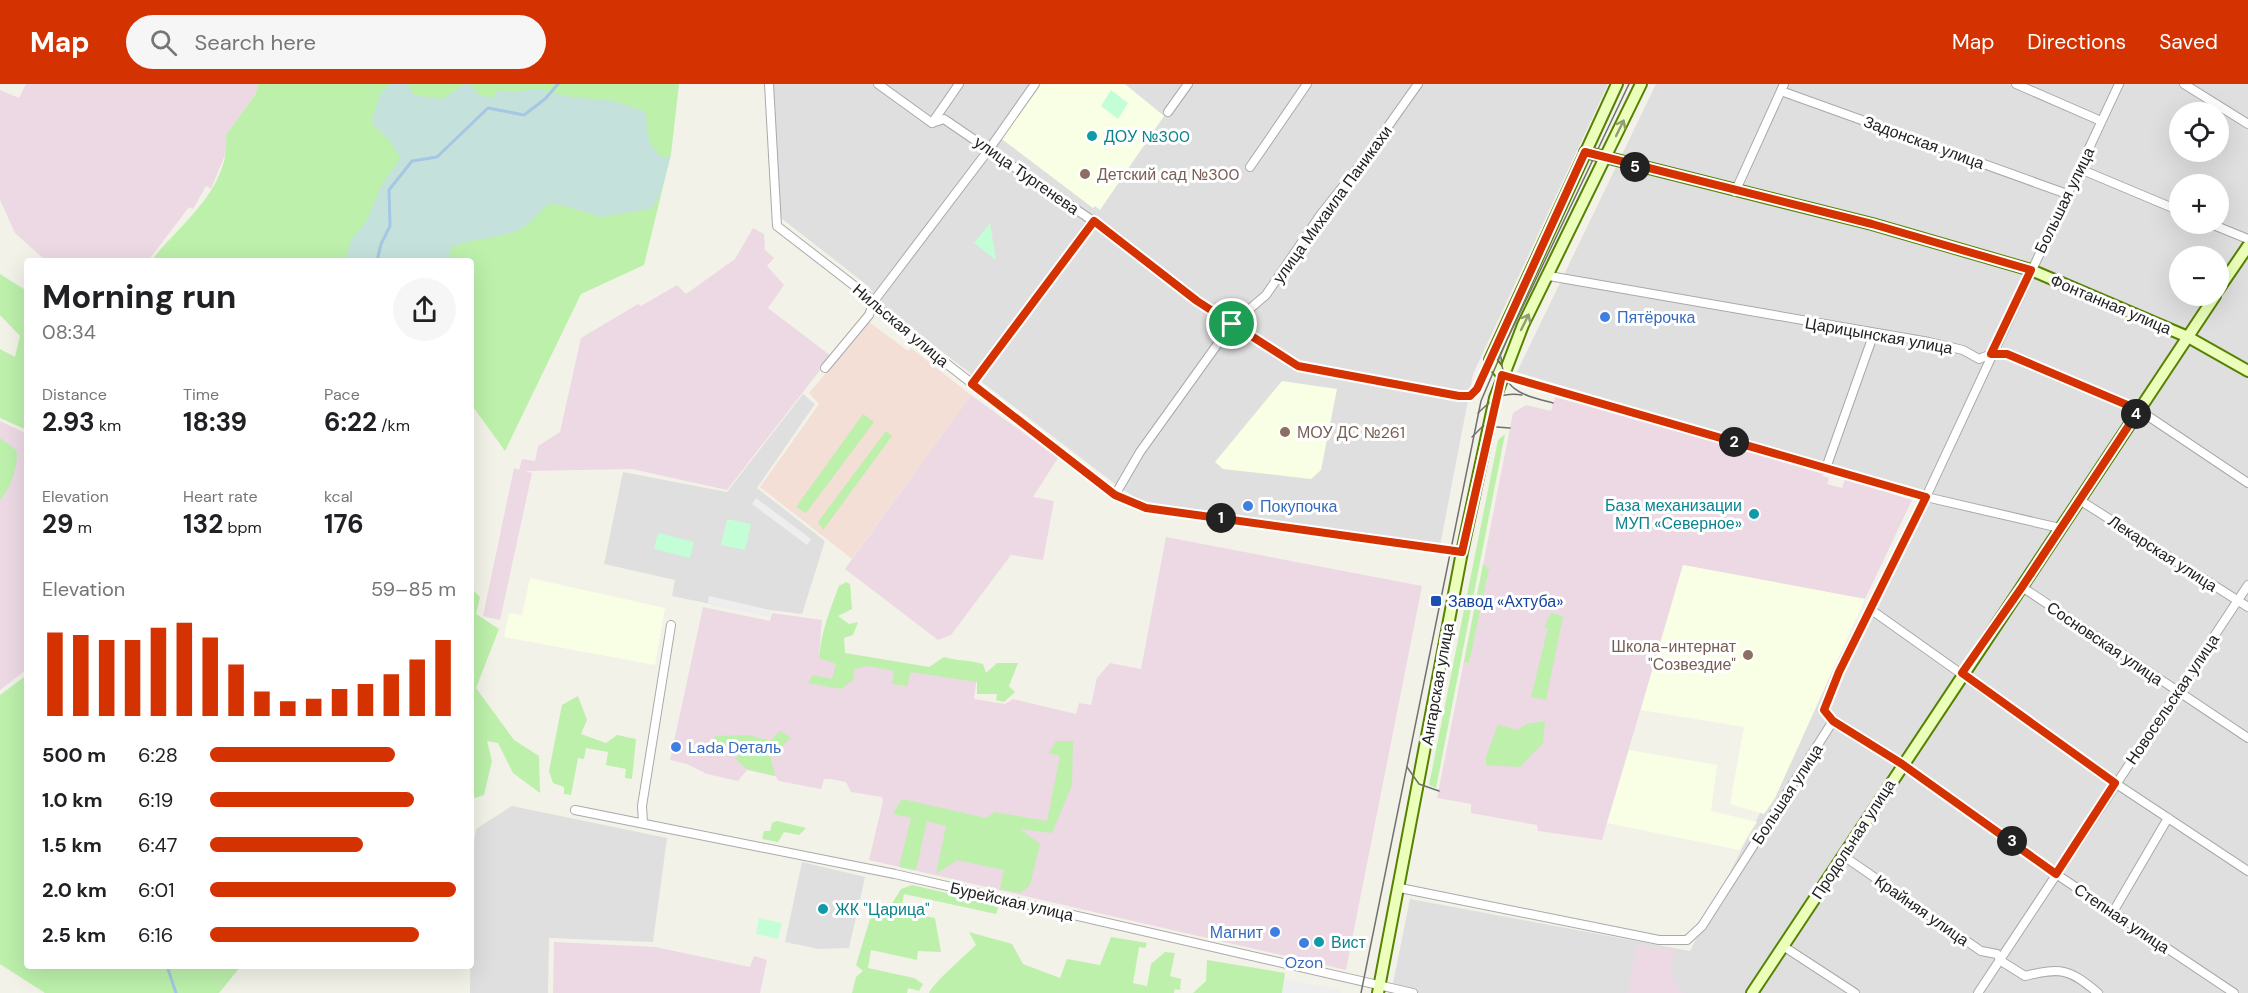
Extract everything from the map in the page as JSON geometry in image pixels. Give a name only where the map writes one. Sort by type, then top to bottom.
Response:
[{"type":"main road","name":"Ангарская улица","points":[[1378,990],[1400,888],[1462,552],[1493,368],[1585,152],[1617,84]]},
{"type":"main road","name":"Ангарская улица","points":[[1493,368],[1523,325],[1549,276],[1641,84]]},
{"type":"main road","name":"Фонтанная улица","points":[[1585,152],[1735,192],[1872,224],[2031,270],[2187,337],[2248,371]]},
{"type":"main road","points":[[2229,274],[2248,246]]},
{"type":"main road","name":"Продольная улица","points":[[1752,993],[1962,673],[2022,587],[2208,306]]},
{"type":"street","name":"Нильская улица","points":[[769,84],[777,226],[874,301],[883,314],[1115,495],[1146,508],[1462,552]]},
{"type":"street","name":"улица Тургенева","points":[[878,84],[932,123],[944,119],[990,148],[1094,221],[1197,301],[1298,366],[1459,396],[1470,396],[1493,368]]},
{"type":"street","points":[[932,123],[959,84]]},
{"type":"street","points":[[825,368],[868,315],[874,301],[990,148],[1035,84]]},
{"type":"street","points":[[1168,112],[1188,84]]},
{"type":"street","points":[[1250,167],[1307,84]]},
{"type":"street","name":"улица Михаила Паникахи","points":[[1115,495],[1140,452],[1232,324],[1266,295],[1321,214],[1367,156],[1418,84]]},
{"type":"street","points":[[2016,84],[2101,121]]},
{"type":"street","name":"Большая улица","points":[[1400,888],[1659,940],[1687,940],[1702,926],[1833,721],[1824,710],[1839,672],[1926,497],[2119,84]]},
{"type":"street","points":[[2184,84],[2248,124]]},
{"type":"street","points":[[1735,192],[1783,87]]},
{"type":"street","name":"Задонская улица","points":[[1783,87],[2067,194]]},
{"type":"street","points":[[2080,169],[2169,206]]},
{"type":"street","points":[[972,384],[1094,221]]},
{"type":"street","points":[[2229,231],[2248,239]]},
{"type":"street","name":"Царицынская улица","points":[[1549,276],[1940,345],[1963,350],[1979,359],[1991,354],[2007,354],[2139,410],[2248,483]]},
{"type":"street","points":[[1826,468],[1874,333]]},
{"type":"street","points":[[1493,368],[1926,497],[2060,528]]},
{"type":"street","name":"Лекарская улица","points":[[2079,499],[2248,607]]},
{"type":"street","name":"Новосельская улица","points":[[1978,993],[2176,690],[2248,585]]},
{"type":"street","name":"Сосновская улица","points":[[2022,587],[2248,738]]},
{"type":"street","points":[[1870,609],[2115,783],[2248,871]]},
{"type":"street","points":[[643,823],[642,806],[671,625]]},
{"type":"street","name":"Степная улица","points":[[1833,721],[1902,764],[2056,874],[2234,993]]},
{"type":"street","name":"Бурейская улица","points":[[575,810],[895,874],[1378,990],[1413,993]]},
{"type":"street","points":[[2113,912],[2168,818]]},
{"type":"street","name":"Крайняя улица","points":[[1842,855],[1981,951],[1997,954],[2001,961],[2025,976],[2064,969],[2080,977],[2098,993]]},
{"type":"street","points":[[1783,946],[1855,993]]},
{"type":"shaded area","points":[[26,84],[258,84],[255,95],[226,135],[227,150],[211,189],[206,186],[193,209],[189,207],[150,258],[43,258],[15,233],[0,200],[0,90],[19,98]]},
{"type":"shaded area","points":[[389,84],[407,84],[414,95],[442,99],[465,84],[470,84],[479,95],[494,98],[497,90],[508,92],[538,89],[572,97],[614,101],[646,112],[649,139],[652,145],[660,155],[666,158],[671,154],[660,196],[651,209],[601,217],[562,205],[548,204],[520,229],[508,234],[457,245],[449,249],[449,258],[346,258],[351,240],[366,222],[380,188],[400,158],[392,144],[371,122],[380,95]]},
{"type":"shaded area","points":[[770,84],[1608,84],[1473,374],[1440,546],[1199,512],[1140,501],[1115,484],[885,308],[868,286],[781,218]]},
{"type":"shaded area","name":"Детский сад №300","points":[[1125,84],[1164,116],[1100,210],[1095,206],[1093,208],[999,137],[1036,85]]},
{"type":"shaded area","points":[[1656,84],[2248,84],[2248,993],[1391,993],[1410,899],[1690,951],[1921,496],[1517,372]]},
{"type":"shaded area","points":[[753,228],[764,234],[765,250],[774,258],[767,266],[784,285],[768,308],[831,356],[727,490],[632,469],[525,471],[532,473],[500,620],[483,616],[514,468],[519,470],[522,459],[535,461],[538,446],[560,432],[581,338],[638,304],[641,306],[677,285],[686,294],[735,259]]},
{"type":"shaded area","points":[[869,322],[908,351],[911,348],[971,395],[852,559],[760,487],[819,404],[809,393]]},
{"type":"shaded area","name":"МОУ ДС №261","points":[[1282,381],[1337,389],[1321,470],[1311,479],[1223,469],[1215,462]]},
{"type":"shaded area","points":[[803,394],[815,404],[757,488],[825,541],[802,614],[770,610],[769,616],[672,596],[675,580],[604,564],[623,472],[727,492]]},
{"type":"shaded area","points":[[971,395],[1058,458],[1033,497],[1054,501],[1043,560],[1011,555],[951,635],[938,640],[845,569]]},
{"type":"shaded area","points":[[1555,397],[1824,473],[1823,476],[1829,478],[1827,484],[1842,488],[1845,479],[1912,500],[1865,599],[1683,565],[1602,840],[1538,831],[1537,825],[1471,813],[1471,804],[1437,798],[1513,413],[1526,405],[1551,411]]},
{"type":"shaded area","points":[[0,421],[24,433],[24,671],[0,690]]},
{"type":"shaded area","points":[[756,498],[811,539],[807,545],[752,504]]},
{"type":"shaded area","points":[[1166,537],[1422,586],[1346,970],[869,860],[882,797],[851,792],[846,782],[830,779],[824,779],[821,789],[779,781],[775,776],[747,770],[738,781],[707,774],[687,764],[670,760],[703,607],[770,621],[772,613],[822,620],[819,654],[977,675],[974,699],[1005,704],[1013,699],[1076,714],[1079,703],[1091,705],[1097,678],[1110,663],[1141,669]]},
{"type":"shaded area","name":"Школа-интернат \"Созвездие\"","points":[[1683,565],[1865,599],[1775,798],[1764,814],[1730,804],[1744,727],[1641,710]]},
{"type":"shaded area","points":[[530,578],[665,608],[655,665],[504,637],[509,613],[522,615]]},
{"type":"shaded area","points":[[709,596],[770,610],[769,617],[708,603]]},
{"type":"shaded area","points":[[1629,750],[1717,765],[1711,811],[1757,822],[1739,850],[1607,823]]},
{"type":"shaded area","points":[[512,806],[667,838],[653,942],[549,938],[548,993],[470,993],[470,969],[474,969],[474,843],[476,829]]},
{"type":"shaded area","points":[[802,862],[865,877],[849,948],[819,949],[785,942]]},
{"type":"shaded area","points":[[554,942],[655,947],[750,967],[754,956],[767,960],[760,993],[553,993]]},
{"type":"shaded area","points":[[1636,945],[1675,950],[1671,976],[1684,993],[1628,993]]},
{"type":"shaded area","points":[[1285,979],[1342,990],[1341,993],[1282,993]]},
{"type":"green space","points":[[258,84],[679,84],[671,154],[644,265],[581,294],[505,451],[474,408],[474,258],[154,258],[189,219],[212,189],[225,154],[226,135],[255,95]]},
{"type":"green space","points":[[1111,90],[1128,103],[1118,119],[1101,106]]},
{"type":"green space","points":[[990,223],[996,260],[974,243]]},
{"type":"green space","points":[[0,274],[24,289],[24,429],[0,418],[0,349],[15,357],[20,336],[0,315]]},
{"type":"green space","points":[[863,414],[874,422],[806,513],[796,507]]},
{"type":"green space","points":[[886,431],[892,436],[823,530],[818,522]]},
{"type":"green space","points":[[1505,434],[1436,788],[1429,785],[1498,440]]},
{"type":"green space","points":[[0,438],[16,450],[17,456],[13,476],[0,500]]},
{"type":"green space","points":[[727,519],[751,524],[745,550],[721,545]]},
{"type":"green space","points":[[658,533],[694,542],[690,558],[654,549]]},
{"type":"green space","points":[[1483,565],[1489,568],[1469,663],[1464,662]]},
{"type":"green space","points":[[846,582],[850,584],[852,609],[838,616],[849,624],[858,622],[853,635],[844,638],[845,653],[929,667],[944,657],[983,664],[986,673],[997,663],[1018,663],[1009,686],[1015,692],[1004,702],[996,700],[997,694],[977,694],[977,682],[911,672],[907,686],[892,684],[894,671],[868,666],[854,669],[853,680],[841,689],[808,683],[813,675],[832,679],[836,664],[819,658],[820,648],[826,621],[839,586]]},
{"type":"green space","points":[[474,591],[480,597],[476,614],[499,629],[476,688],[514,740],[539,756],[540,793],[513,773],[498,743],[487,741],[492,761],[484,795],[474,798]]},
{"type":"green space","points":[[1551,613],[1563,616],[1546,700],[1531,697],[1548,628],[1544,627]]},
{"type":"green space","points":[[24,677],[24,969],[239,969],[219,993],[45,993],[0,964],[0,695]]},
{"type":"green space","points":[[578,696],[587,720],[581,734],[606,743],[617,735],[636,739],[632,779],[625,778],[626,769],[606,765],[608,752],[586,748],[584,759],[578,758],[571,795],[564,794],[564,787],[553,783],[549,771],[562,705]]},
{"type":"green space","points":[[1545,721],[1543,743],[1520,767],[1486,765],[1486,757],[1498,725],[1518,730],[1526,724]]},
{"type":"green space","points":[[780,731],[791,738],[780,748],[780,757],[770,755],[775,776],[747,769],[735,759],[744,749],[724,746],[712,751],[715,736],[748,735],[770,741]]},
{"type":"green space","points":[[1056,741],[1073,741],[1072,785],[1052,833],[1020,829],[1040,844],[1030,885],[1021,893],[1000,889],[1004,870],[957,860],[936,874],[946,826],[927,821],[916,870],[899,867],[911,818],[893,814],[902,799],[986,818],[995,812],[1047,821],[1060,756],[1049,753]]},
{"type":"green space","points":[[777,821],[806,828],[799,835],[784,832],[778,842],[762,839],[764,831],[770,831],[772,823]]},
{"type":"green space","points":[[912,885],[999,905],[996,914],[904,894],[901,911],[935,918],[941,952],[918,951],[917,960],[871,950],[868,968],[914,978],[923,984],[919,991],[908,988],[907,993],[852,993],[856,977],[863,971],[856,965],[870,919],[888,910],[901,889]]},
{"type":"green space","points":[[759,918],[782,923],[778,939],[756,934]]},
{"type":"green space","points":[[969,932],[1012,944],[1023,964],[1060,978],[1067,959],[1100,965],[1111,937],[1147,943],[1145,948],[1139,947],[1133,983],[1147,986],[1151,964],[1165,952],[1175,953],[1170,976],[1181,979],[1180,990],[1175,989],[1174,993],[929,993],[943,976],[976,945]]},
{"type":"green space","points":[[1207,960],[1285,973],[1282,993],[1193,993],[1206,981]]},
{"type":"waterway","points":[[378,258],[381,244],[390,226],[389,190],[412,161],[437,157],[488,108],[524,115],[545,99],[558,84]]},
{"type":"waterway","points":[[168,969],[176,993]]},
{"type":"tram line","points":[[1361,993],[1481,401],[1507,340],[1629,84]]},
{"type":"tram line","points":[[1501,357],[1510,385],[1524,394],[1553,403]]},
{"type":"tram line","points":[[1478,413],[1498,398],[1522,395]]},
{"type":"tram line","points":[[1472,437],[1483,426],[1510,428]]},
{"type":"tram line","points":[[1407,767],[1419,784],[1439,791]]},
{"type":"place","name":"ДОУ №300","points":[[1092,136]]},
{"type":"place","name":"Детский сад №300","points":[[1085,174]]},
{"type":"place","name":"Пятёрочка","points":[[1605,317]]},
{"type":"place","name":"МОУ ДС №261","points":[[1285,432]]},
{"type":"place","name":"Покупочка","points":[[1248,506]]},
{"type":"place","name":"База механизации МУП «Северное»","points":[[1754,514]]},
{"type":"place","name":"Завод «Ахтуба»","points":[[1436,601]]},
{"type":"place","name":"Школа-интернат \"Созвездие\"","points":[[1748,655]]},
{"type":"place","name":"Lada Dеталь","points":[[676,747]]},
{"type":"place","name":"ЖК \"Царица\"","points":[[823,909]]},
{"type":"place","name":"Магнит","points":[[1275,932]]},
{"type":"place","name":"Вист","points":[[1319,942]]},
{"type":"place","name":"Ozon","points":[[1304,943]]},
{"type":"route","points":[[1585,152],[1679,178],[1872,224],[2031,270],[1991,354],[2007,354],[2139,410],[1962,673],[2115,783],[2056,874],[1902,764],[1833,721],[1824,710],[1839,672],[1926,497],[1502,375],[1462,552],[1146,508],[1115,495],[972,384],[1094,221],[1168,280],[1232,324],[1298,366],[1459,396],[1470,396],[1477,389],[1585,152]]}]
